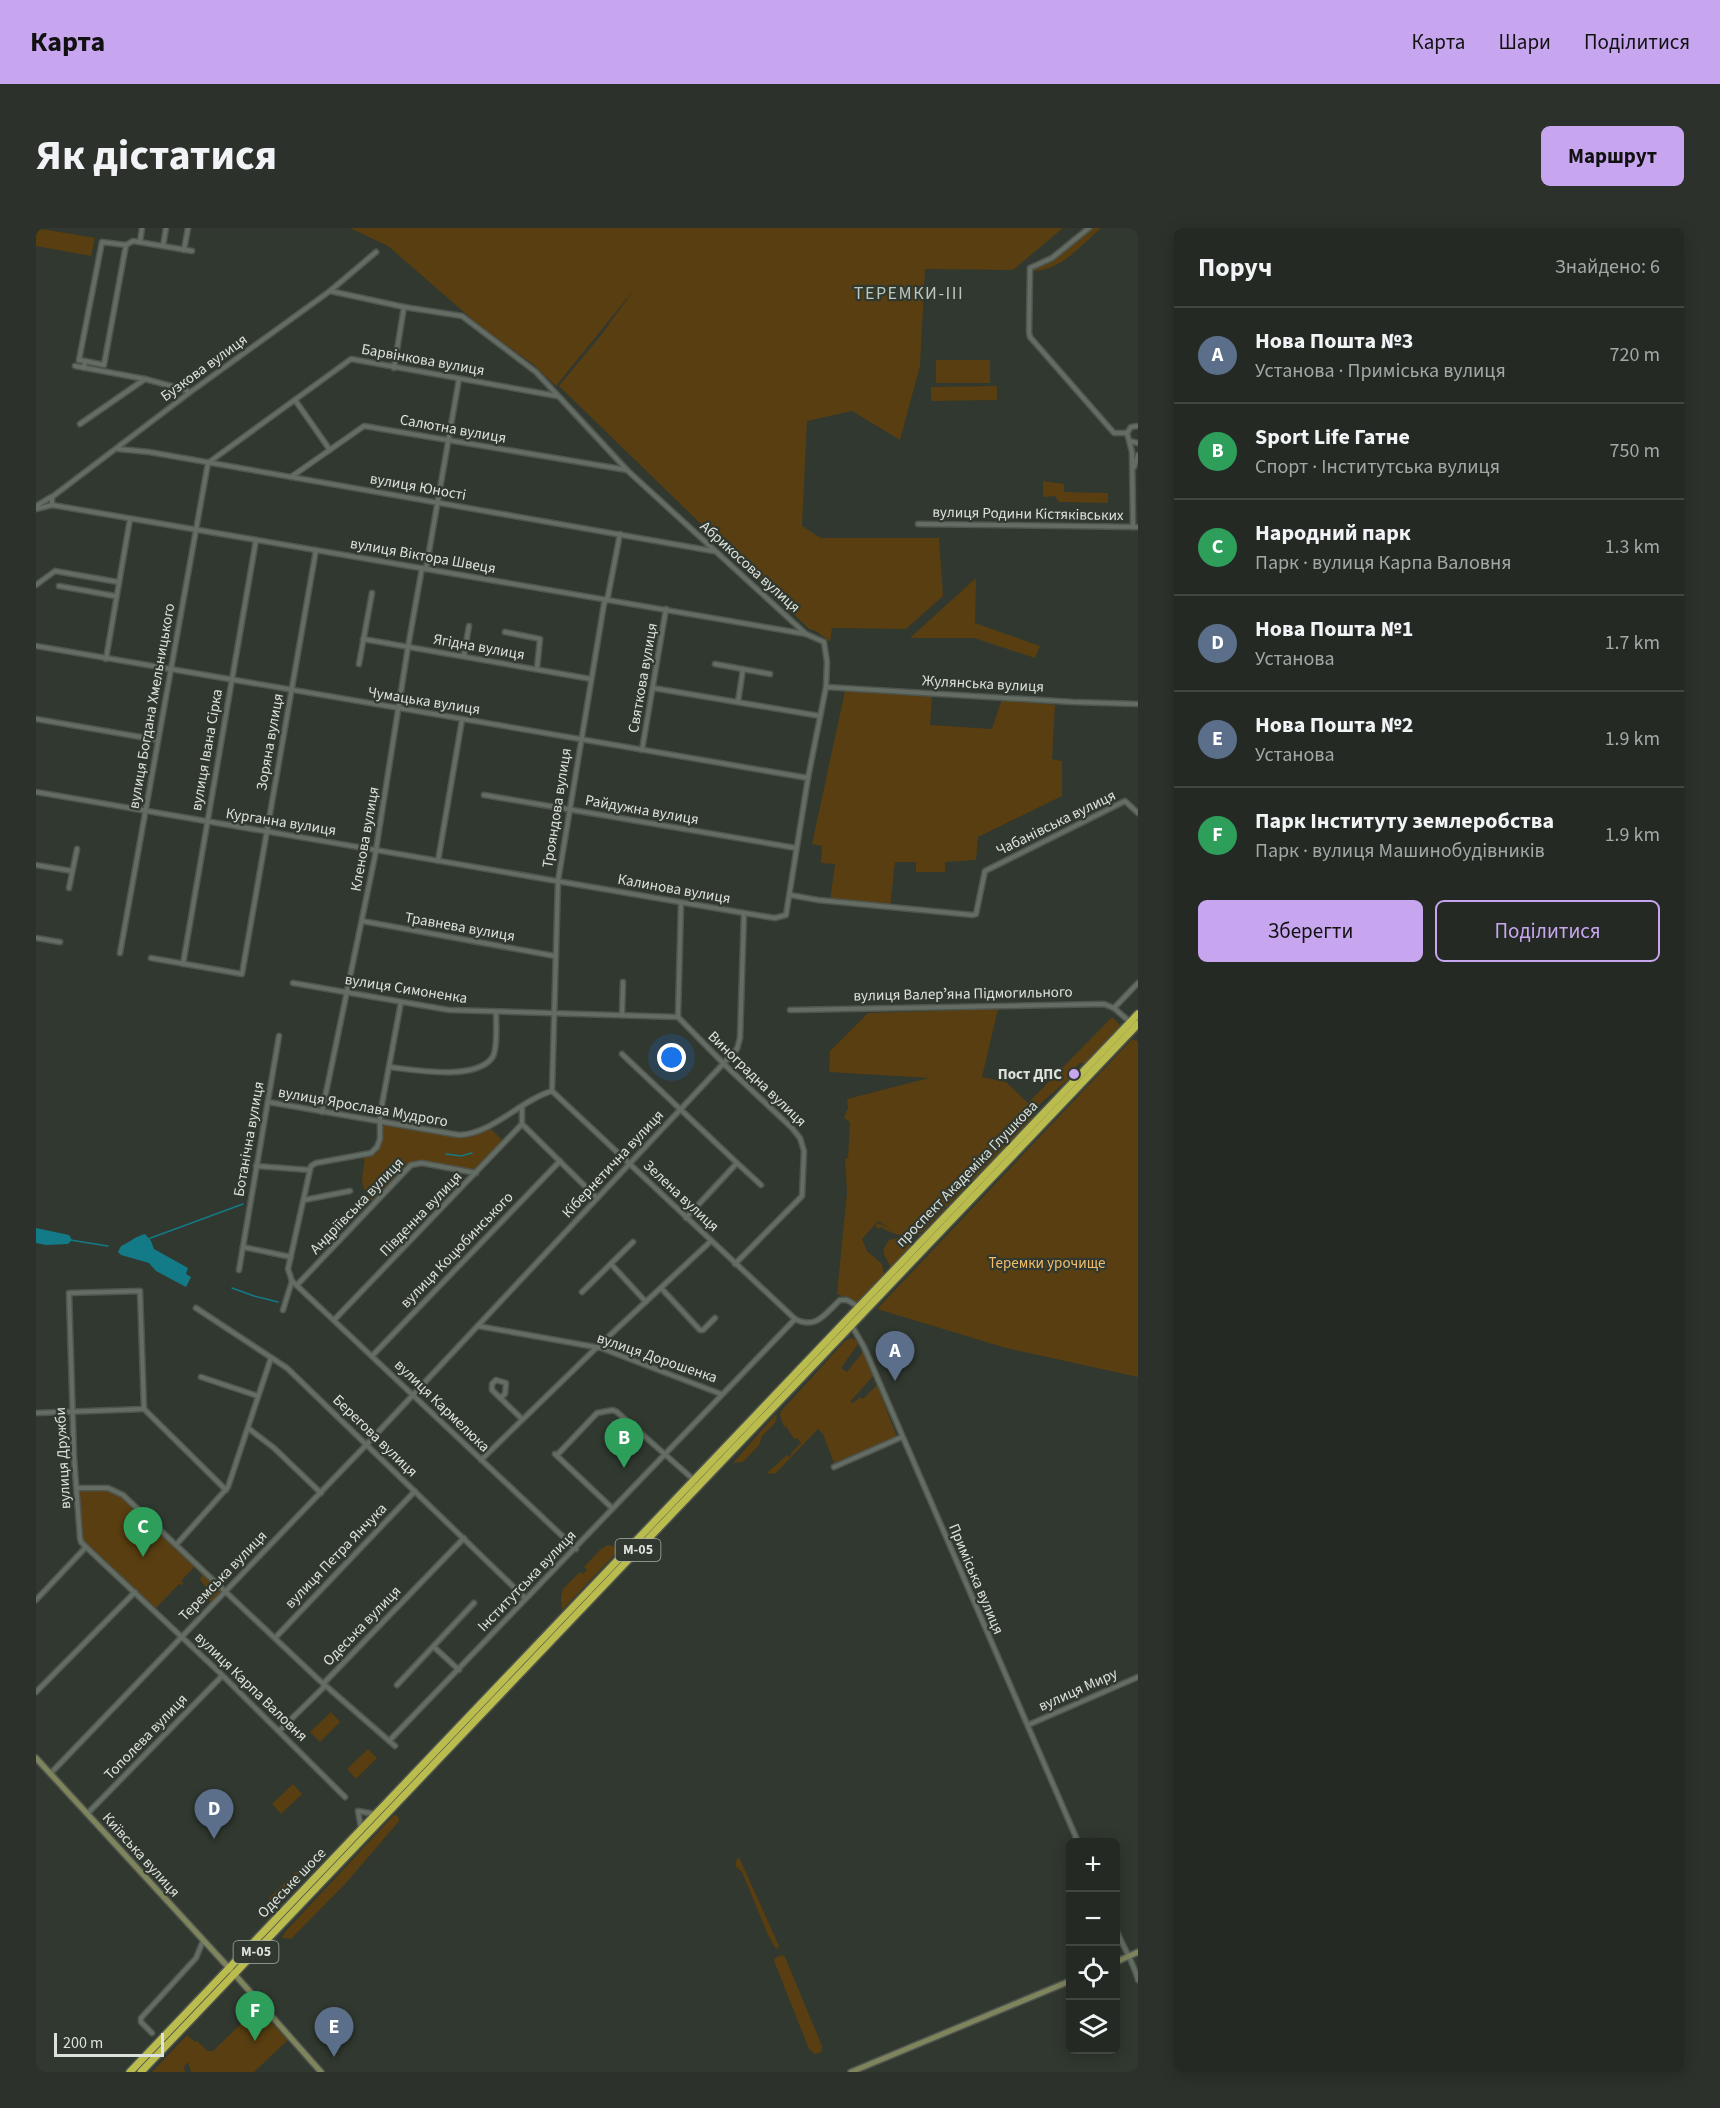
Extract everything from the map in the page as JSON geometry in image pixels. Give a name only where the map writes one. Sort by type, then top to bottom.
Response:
[{"type":"highway","name":"проспект Академіка Глушкова","points":[[869,1302],[1134,1023],[1138,1014]]},
{"type":"highway","name":"М-05","points":[[401,1793],[694,1480],[859,1307],[869,1302]]},
{"type":"highway","name":"М-05","points":[[401,1793],[852,1326],[869,1302]]},
{"type":"highway","name":"Одеське шосе","points":[[141,2072],[362,1829],[401,1793]]},
{"type":"highway","name":"Одеське шосе","points":[[130,2072],[232,1971],[401,1793]]},
{"type":"street","points":[[140,242],[142,228]]},
{"type":"street","points":[[163,246],[166,228]]},
{"type":"street","points":[[184,250],[188,228]]},
{"type":"street","points":[[1089,228],[1053,258],[1030,268],[1029,332],[1030,337],[1114,433],[1127,433]]},
{"type":"street","points":[[126,245],[104,365],[79,360],[102,242],[126,245],[133,241],[192,251]]},
{"type":"street","name":"Бузкова вулиця","points":[[36,507],[118,449],[189,393],[330,291],[376,252]]},
{"type":"street","points":[[330,291],[404,307],[394,368]]},
{"type":"street","name":"Абрикосова вулиця","points":[[404,307],[462,316],[536,372],[628,471],[807,634],[819,638],[826,645],[826,687],[808,778],[786,915]]},
{"type":"street","name":"Барвінкова вулиця","points":[[208,463],[351,359],[558,396]]},
{"type":"street","points":[[84,368],[85,361]]},
{"type":"street","points":[[75,366],[145,379],[186,390],[189,393]]},
{"type":"street","points":[[80,424],[145,379]]},
{"type":"street","name":"Кленова вулиця","points":[[322,1112],[362,921],[408,647],[459,379]]},
{"type":"street","points":[[295,400],[330,450]]},
{"type":"street","points":[[1127,433],[1138,421]]},
{"type":"street","name":"Салютна вулиця","points":[[290,477],[364,426],[628,471]]},
{"type":"street","points":[[1131,427],[1138,426]]},
{"type":"street","points":[[1127,433],[1133,471],[1136,527]]},
{"type":"street","points":[[1130,441],[1138,443]]},
{"type":"street","name":"вулиця Юності","points":[[118,449],[714,551]]},
{"type":"street","points":[[1133,471],[1138,455]]},
{"type":"street","name":"вулиця Богдана Хмельницького","points":[[120,953],[208,463]]},
{"type":"street","points":[[52,497],[52,505]]},
{"type":"street","name":"вулиця Віктора Швеця","points":[[36,507],[52,505],[807,634]]},
{"type":"street","points":[[106,659],[130,519]]},
{"type":"street","name":"вулиця Родини Кістяківських","points":[[918,524],[1136,527]]},
{"type":"street","name":"Трояндова вулиця","points":[[552,1091],[552,1014],[558,880],[604,604],[607,599],[620,534]]},
{"type":"street","name":"вулиця Івана Сірка","points":[[183,964],[256,540]]},
{"type":"street","name":"Зоряна вулиця","points":[[183,964],[242,974],[316,550]]},
{"type":"street","points":[[36,585],[55,571],[118,582]]},
{"type":"street","points":[[59,586],[116,596]]},
{"type":"street","points":[[359,664],[372,593]]},
{"type":"street","name":"Святкова вулиця","points":[[642,750],[666,609]]},
{"type":"street","points":[[464,655],[469,626]]},
{"type":"street","points":[[505,632],[540,639],[537,668]]},
{"type":"street","name":"Ягідна вулиця","points":[[363,639],[591,679]]},
{"type":"street","name":"Чумацька вулиця","points":[[36,646],[398,710],[808,778]]},
{"type":"street","points":[[715,664],[770,674]]},
{"type":"street","points":[[738,702],[743,669]]},
{"type":"street","name":"Жулянська вулиця","points":[[826,687],[1138,704]]},
{"type":"street","points":[[653,688],[820,716]]},
{"type":"street","points":[[36,719],[158,740]]},
{"type":"street","points":[[438,861],[462,720]]},
{"type":"street","name":"Курганна вулиця","points":[[36,792],[558,880]]},
{"type":"street","name":"Райдужна вулиця","points":[[484,795],[796,848]]},
{"type":"street","name":"Чабанівська вулиця","points":[[790,895],[824,901],[973,915],[976,914],[985,871],[1125,801],[1138,813]]},
{"type":"street","points":[[69,888],[76,849]]},
{"type":"street","points":[[36,865],[72,871]]},
{"type":"street","name":"Калинова вулиця","points":[[558,880],[775,918],[786,915]]},
{"type":"street","points":[[552,1014],[678,1017],[681,903]]},
{"type":"street","name":"Кібернетична вулиця","points":[[413,1395],[737,1049],[740,1038],[744,913]]},
{"type":"street","name":"Травнева вулиця","points":[[362,921],[555,956]]},
{"type":"street","points":[[36,938],[60,942]]},
{"type":"street","points":[[152,958],[183,964]]},
{"type":"street","points":[[622,1015],[623,982]]},
{"type":"street","points":[[1134,1023],[1114,1008],[1138,982]]},
{"type":"street","name":"вулиця Симоненка","points":[[293,983],[449,1010],[552,1014]]},
{"type":"street","points":[[283,1310],[292,1281],[288,1272],[311,1166],[316,1163],[371,1153],[377,1147],[380,1139],[380,1114],[401,1002]]},
{"type":"street","name":"вулиця Валерʼяна Підмогильного","points":[[790,1010],[1104,1004],[1114,1008]]},
{"type":"street","points":[[389,1067],[452,1073],[466,1071],[487,1061],[494,1053],[496,1012]]},
{"type":"street","name":"Виноградна вулиця","points":[[678,1017],[723,1064],[792,1128],[800,1138],[804,1151],[804,1192],[802,1196],[735,1264]]},
{"type":"street","name":"Ботанічна вулиця","points":[[239,1270],[279,1036]]},
{"type":"street","points":[[622,1054],[761,1185]]},
{"type":"street","name":"вулиця Ярослава Мудрого","points":[[268,1102],[467,1135],[552,1091]]},
{"type":"street","name":"Зелена вулиця","points":[[552,1091],[795,1319]]},
{"type":"street","points":[[522,1107],[522,1124],[597,1198]]},
{"type":"street","name":"Південна вулиця","points":[[334,1319],[522,1124]]},
{"type":"street","name":"вулиця Коцюбинського","points":[[372,1356],[560,1161]]},
{"type":"street","name":"Андріївська вулиця","points":[[298,1284],[411,1165],[422,1163],[477,1173]]},
{"type":"street","points":[[686,1218],[737,1163]]},
{"type":"street","points":[[256,1166],[310,1170]]},
{"type":"street","points":[[304,1200],[350,1191]]},
{"type":"street","points":[[481,1460],[597,1347],[711,1241]]},
{"type":"street","points":[[582,1292],[633,1242]]},
{"type":"street","points":[[243,1247],[291,1257]]},
{"type":"street","points":[[611,1264],[646,1302]]},
{"type":"street","name":"вулиця Кармелюка","points":[[292,1281],[298,1284],[576,1549]]},
{"type":"street","points":[[662,1288],[700,1330],[703,1330],[715,1318]]},
{"type":"street","name":"вулиця Дружби","points":[[86,1547],[80,1538],[69,1293],[140,1291],[144,1409]]},
{"type":"street","points":[[795,1319],[805,1323],[815,1322],[840,1300],[847,1300],[859,1307]]},
{"type":"street","name":"Берегова вулиця","points":[[196,1308],[287,1368],[525,1598]]},
{"type":"street","name":"Інститутська вулиця","points":[[389,1741],[795,1319]]},
{"type":"street","name":"вулиця Дорошенка","points":[[477,1326],[597,1347],[722,1394]]},
{"type":"street","name":"Приміська вулиця","points":[[852,1326],[864,1347],[1076,1838]]},
{"type":"street","points":[[176,1545],[226,1491],[271,1358]]},
{"type":"street","points":[[201,1377],[258,1396]]},
{"type":"street","points":[[501,1398],[505,1394],[506,1383],[496,1380],[492,1384],[492,1390],[522,1419]]},
{"type":"street","name":"Теремська вулиця","points":[[50,1774],[413,1395]]},
{"type":"street","points":[[36,1413],[144,1409],[226,1491]]},
{"type":"street","points":[[612,1508],[557,1454],[597,1413],[613,1410],[617,1412],[694,1480]]},
{"type":"street","points":[[248,1428],[274,1448],[321,1493]]},
{"type":"street","points":[[834,1467],[902,1437]]},
{"type":"street","points":[[77,1488],[108,1488],[118,1492],[137,1507],[225,1592],[395,1746]]},
{"type":"street","name":"вулиця Петра Янчука","points":[[275,1638],[415,1491]]},
{"type":"street","name":"Одеська вулиця","points":[[279,1731],[323,1688],[324,1683],[464,1538]]},
{"type":"street","points":[[36,1600],[86,1547]]},
{"type":"street","name":"вулиця Карпа Валовня","points":[[86,1547],[182,1637],[345,1797]]},
{"type":"street","points":[[36,1692],[135,1592]]},
{"type":"street","name":"Інститутська вулиця","points":[[397,1685],[474,1603]]},
{"type":"street","points":[[434,1647],[459,1670]]},
{"type":"street","name":"Тополева вулиця","points":[[87,1814],[222,1676]]},
{"type":"street","name":"вулиця Миру","points":[[1028,1725],[1138,1677]]},
{"type":"street","name":"Київська вулиця","points":[[36,1758],[204,1940],[321,2072]]},
{"type":"street","points":[[362,1829],[358,1811],[376,1814]]},
{"type":"street","points":[[1120,1939],[1125,1952],[1133,1961],[1138,1980]]},
{"type":"street","points":[[152,2033],[141,2022],[141,2018],[196,1958],[204,1940]]},
{"type":"street","points":[[1120,1960],[1138,1952]]},
{"type":"street","points":[[851,2072],[1066,1983]]},
{"type":"green space","points":[[36,228],[95,238],[91,256],[36,246]]},
{"type":"green space","points":[[350,228],[1063,228],[1013,270],[925,269],[920,366],[900,440],[852,411],[807,421],[802,526],[821,538],[939,538],[943,596],[906,629],[832,628],[830,642],[816,631],[809,629],[559,386],[601,335],[636,287],[556,386],[534,365],[481,327],[388,246]]},
{"type":"green space","points":[[1092,228],[1101,228],[1070,256],[1052,267],[1032,271],[1034,267],[1054,260]]},
{"type":"green space","points":[[936,360],[990,360],[990,383],[936,383]]},
{"type":"green space","points":[[997,386],[997,400],[931,401],[931,387]]},
{"type":"green space","points":[[1043,481],[1064,484],[1064,492],[1108,493],[1108,503],[1059,502],[1055,496],[1043,497]]},
{"type":"green space","points":[[976,578],[975,623],[1040,646],[1035,658],[974,638],[910,638]]},
{"type":"green space","points":[[845,691],[932,695],[930,725],[992,729],[1002,699],[1055,705],[1052,759],[1062,761],[1062,796],[978,837],[976,860],[945,862],[945,872],[916,872],[916,862],[895,862],[890,908],[830,902],[835,864],[821,863],[822,846],[812,844]]},
{"type":"green space","points":[[998,1009],[982,1077],[1006,1082],[1028,1103],[1112,1017],[1121,1026],[1085,1063],[1080,1063],[1069,1074],[1069,1079],[1040,1104],[1029,1122],[922,1232],[915,1234],[924,1234],[908,1236],[896,1234],[881,1227],[878,1229],[875,1226],[878,1223],[889,1228],[878,1221],[862,1239],[867,1251],[882,1264],[884,1274],[857,1302],[837,1294],[847,1192],[845,1159],[848,1158],[850,1122],[844,1118],[848,1108],[847,1099],[929,1078],[829,1072],[830,1051],[868,1013]]},
{"type":"green space","name":"Теремки урочище","points":[[1132,1039],[1138,1041],[1138,1377],[1006,1348],[877,1309]]},
{"type":"green space","points":[[388,1124],[459,1137],[475,1134],[489,1127],[504,1142],[477,1170],[416,1162],[411,1164],[373,1203],[363,1184],[364,1156],[377,1149],[383,1126]]},
{"type":"green space","points":[[898,1238],[917,1242],[891,1269],[884,1254],[884,1248],[889,1240]]},
{"type":"green space","points":[[851,1338],[858,1344],[841,1368],[847,1372],[863,1352],[873,1376],[850,1402],[853,1403],[860,1397],[863,1399],[877,1385],[897,1437],[834,1463],[823,1434],[818,1429],[775,1474],[767,1473],[787,1455],[789,1457],[801,1443],[797,1438],[794,1439],[786,1426],[784,1427],[781,1411],[845,1341]]},
{"type":"green space","points":[[777,1415],[775,1423],[762,1436],[759,1445],[743,1462],[733,1463]]},
{"type":"green space","points":[[81,1490],[108,1490],[122,1497],[220,1590],[220,1594],[212,1603],[205,1597],[208,1589],[200,1580],[202,1575],[194,1567],[181,1581],[184,1584],[179,1584],[155,1609],[83,1541],[79,1494]]},
{"type":"green space","points":[[608,1545],[621,1548],[562,1610],[563,1589],[580,1572],[583,1574],[587,1570],[584,1567]]},
{"type":"green space","points":[[331,1712],[340,1722],[320,1742],[310,1732]]},
{"type":"green space","points":[[368,1749],[377,1758],[356,1779],[347,1769]]},
{"type":"green space","points":[[293,1784],[302,1794],[281,1814],[272,1804]]},
{"type":"green space","points":[[394,1815],[398,1816],[399,1821],[346,1883],[291,1939],[282,1938],[285,1932]]},
{"type":"green space","points":[[739,1857],[779,1946],[776,1949],[742,1872],[736,1867]]},
{"type":"green space","points":[[297,1871],[302,1871],[302,1880],[275,1908],[270,1904],[269,1898]]},
{"type":"green space","points":[[782,1955],[785,1957],[822,2046],[821,2052],[815,2054],[809,2049],[774,1961]]},
{"type":"green space","points":[[257,2008],[288,2040],[254,2072],[191,2072],[188,2062],[184,2067],[185,2072],[152,2072],[187,2035],[208,2051],[213,2051]]},
{"type":"water","points":[[36,1228],[69,1235],[72,1240],[68,1244],[36,1243]]},
{"type":"water","points":[[145,1234],[154,1249],[188,1268],[186,1274],[191,1277],[186,1287],[156,1271],[149,1263],[121,1255],[118,1252],[121,1246]]},
{"type":"waterway","points":[[446,1154],[461,1156],[472,1153]]},
{"type":"waterway","points":[[148,1239],[243,1204]]},
{"type":"waterway","points":[[70,1240],[108,1246]]},
{"type":"waterway","points":[[232,1288],[278,1302]]},
{"type":"place","name":"Пост ДПС","points":[[1074,1074]]},
{"type":"place","name":"Нова Пошта №3","points":[[895,1381]]},
{"type":"place","name":"Sport Life Гатне","points":[[624,1468]]},
{"type":"place","name":"Народний парк","points":[[143,1557]]},
{"type":"place","name":"Нова Пошта №1","points":[[214,1839]]},
{"type":"place","name":"Парк Інституту землеробства","points":[[255,2041]]},
{"type":"place","name":"Нова Пошта №2","points":[[334,2057]]},
{"type":"district","name":"ТЕРЕМКИ-III","points":[[909,293]]}]
